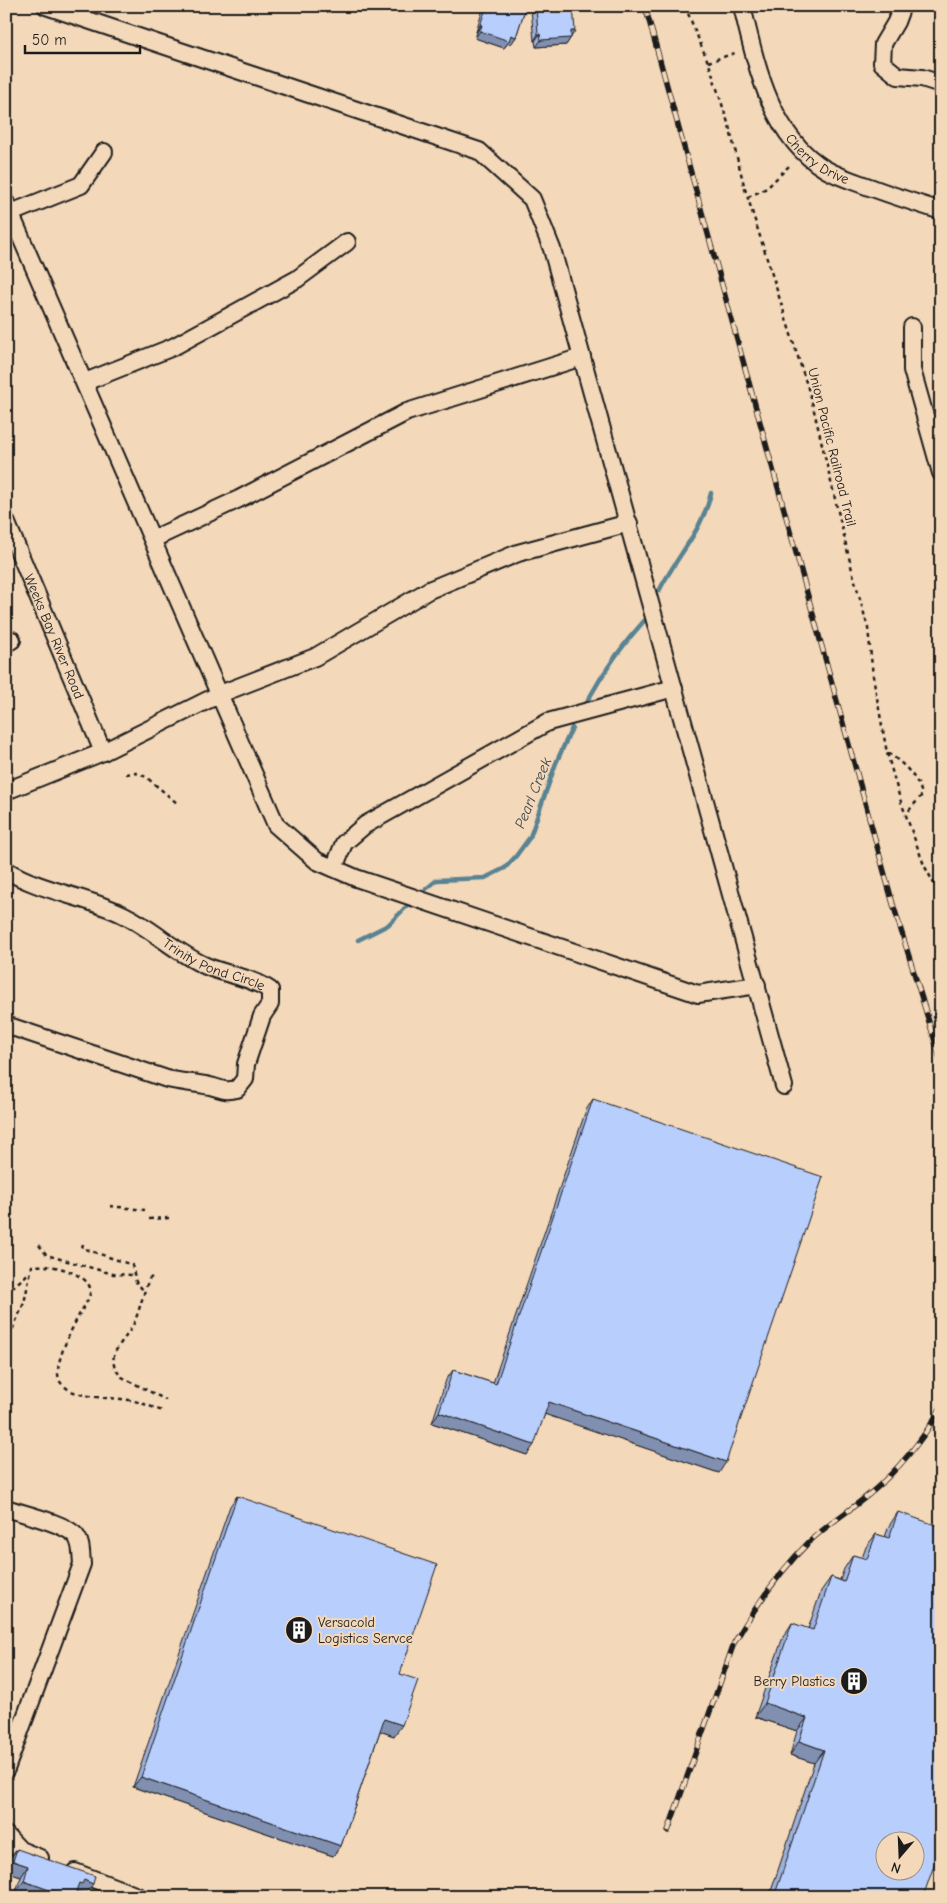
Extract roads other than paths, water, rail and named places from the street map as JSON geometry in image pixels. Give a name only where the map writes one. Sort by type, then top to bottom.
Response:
[{"type":"street","points":[[46,6],[479,151],[532,199],[552,249],[784,1086]]},
{"type":"street","name":"Cherry Drive","points":[[742,6],[770,103],[797,146],[826,169],[850,180],[941,211]]},
{"type":"street","points":[[902,6],[896,22],[883,44],[882,63],[898,76],[922,78],[941,84]]},
{"type":"street","points":[[104,152],[81,185],[9,208],[276,825],[317,861],[356,878],[698,994],[756,985]]},
{"type":"street","points":[[85,382],[174,347],[297,279],[347,242]]},
{"type":"street","points":[[912,327],[912,370],[941,473]]},
{"type":"street","points":[[153,539],[239,499],[406,412],[582,357]]},
{"type":"street","name":"Weeks Bay River Road","points":[[6,521],[103,752]]},
{"type":"street","points":[[6,791],[103,752],[220,694],[315,657],[429,590],[509,556],[629,523]]},
{"type":"street","points":[[334,868],[344,843],[365,825],[548,722],[674,688]]},
{"type":"street","name":"Trinity Pond Circle","points":[[6,870],[34,884],[106,907],[124,915],[139,923],[186,956],[221,972],[258,982],[270,990],[270,1004],[262,1016],[246,1064],[245,1079],[237,1089],[226,1091],[211,1086],[188,1084],[167,1079],[6,1025]]},
{"type":"street","points":[[6,1508],[65,1528],[76,1536],[80,1546],[82,1564],[6,1769]]},
{"type":"street","points":[[6,1835],[20,1850],[58,1866],[108,1891],[140,1897]]},
{"type":"waterway","name":"Pearl Creek","points":[[659,591],[696,531],[711,493]]},
{"type":"waterway","name":"Pearl Creek","points":[[588,700],[628,639],[644,621]]},
{"type":"waterway","name":"Pearl Creek","points":[[426,889],[437,880],[485,878],[505,868],[516,856],[530,837],[556,763],[572,728]]},
{"type":"waterway","name":"Pearl Creek","points":[[358,940],[388,925],[413,900]]},
{"type":"railway","points":[[645,6],[893,904],[941,1061]]},
{"type":"railway","points":[[668,1831],[734,1643],[750,1616],[798,1553],[827,1526],[874,1490],[900,1465],[915,1447],[941,1407]]},
{"type":"place","name":"Versacold Logistics Servce","points":[[299,1630]]},
{"type":"place","name":"Berry Plastics","points":[[854,1681]]}]
